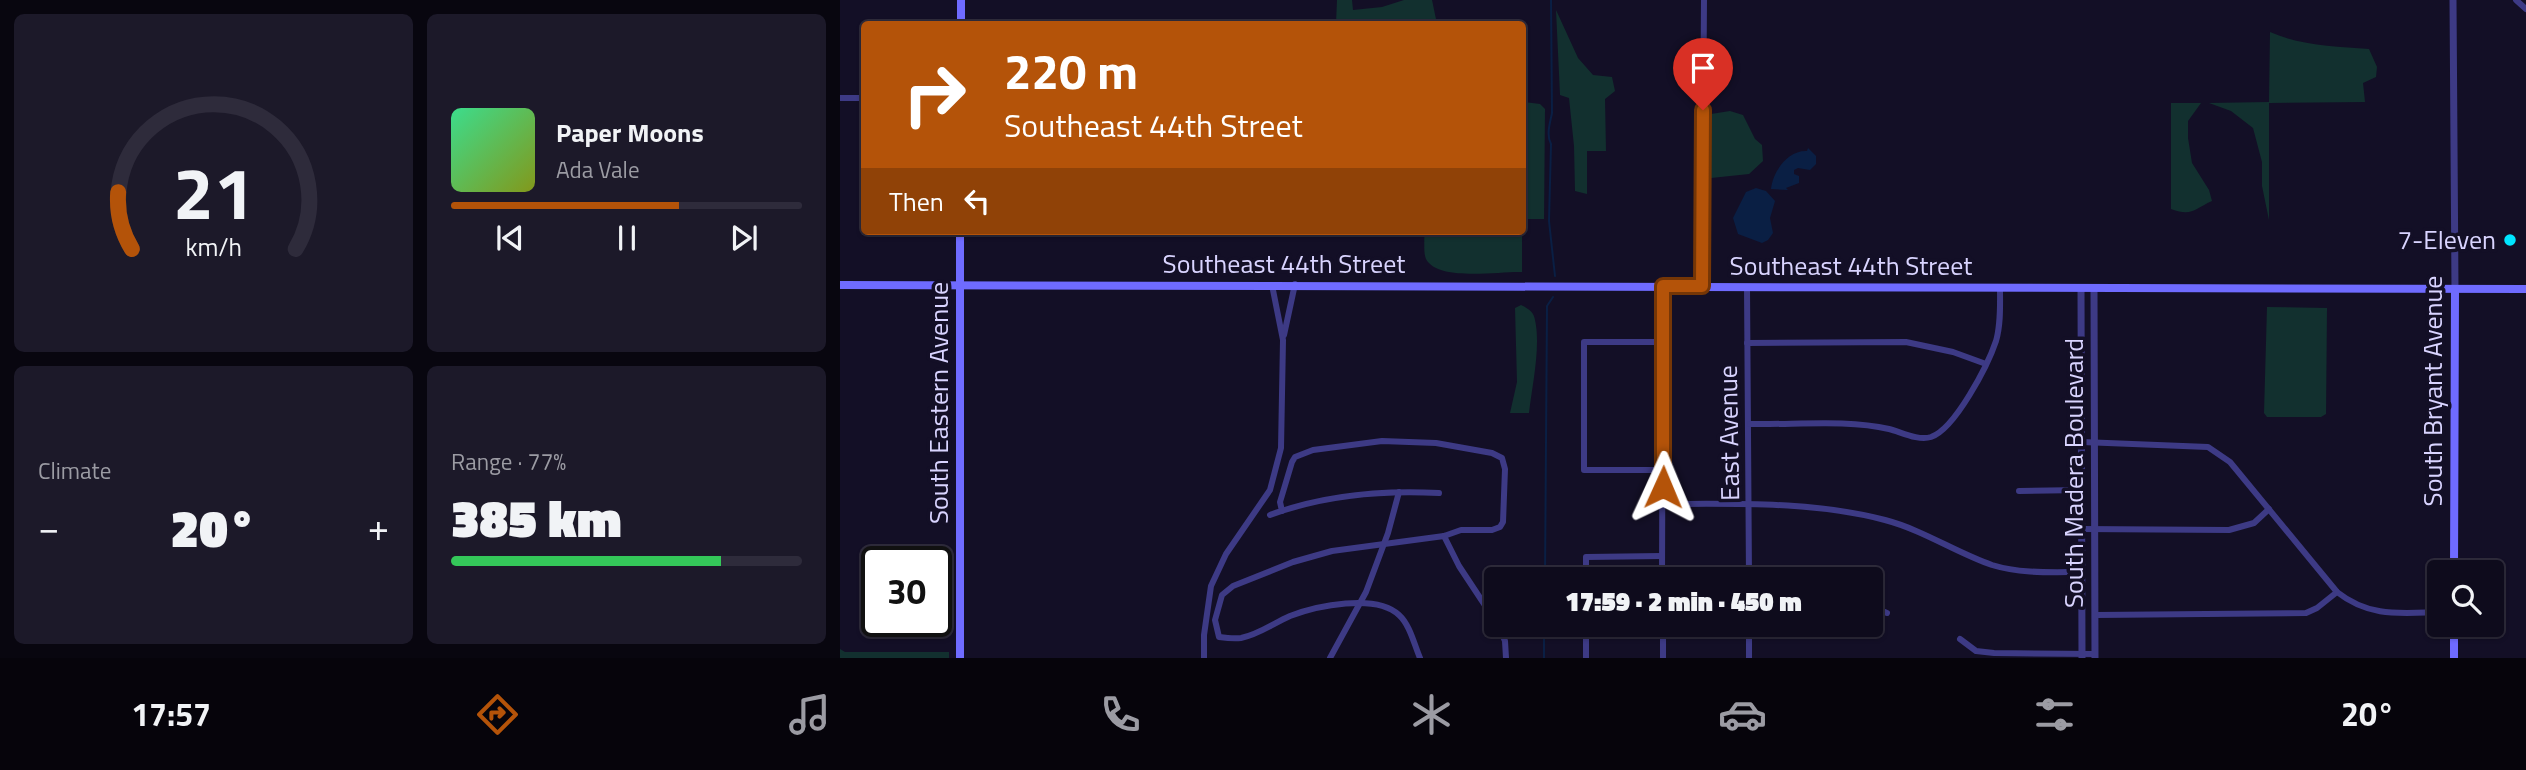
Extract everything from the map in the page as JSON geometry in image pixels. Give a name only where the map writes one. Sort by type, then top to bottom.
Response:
[{"type":"main road","points":[[961,0],[961,21]]},
{"type":"main road","name":"South Eastern Avenue","points":[[960,235],[960,658]]},
{"type":"main road","name":"Southeast 44th Street","points":[[840,285],[2526,289]]},
{"type":"main road","name":"South Bryant Avenue","points":[[2454,560],[2455,289]]},
{"type":"main road","points":[[2454,637],[2454,658]]},
{"type":"street","points":[[1702,286],[1704,0]]},
{"type":"street","name":"South Bryant Avenue","points":[[2453,0],[2455,289]]},
{"type":"street","points":[[2516,0],[2526,9]]},
{"type":"street","points":[[840,98],[861,98]]},
{"type":"street","points":[[1204,658],[1204,635],[1211,586],[1226,554],[1270,490],[1281,448],[1283,340],[1295,284]]},
{"type":"street","points":[[1272,285],[1283,340]]},
{"type":"street","points":[[1662,567],[1663,286]]},
{"type":"street","name":"East Avenue","points":[[1747,286],[1749,567]]},
{"type":"street","points":[[1750,424],[1860,425],[1930,437],[1955,419],[1986,364],[1999,327],[2000,288]]},
{"type":"street","name":"South Madera Boulevard","points":[[2081,288],[2082,656]]},
{"type":"street","name":"South Madera Boulevard","points":[[2094,288],[2095,656]]},
{"type":"street","points":[[1663,342],[1584,342],[1584,470],[1663,470]]},
{"type":"street","points":[[1747,343],[1906,342],[1945,349],[1986,364]]},
{"type":"street","points":[[1282,510],[1280,502],[1292,462],[1303,453],[1370,442],[1406,440],[1492,453],[1502,458],[1505,469],[1503,522],[1500,527],[1492,530],[1461,530],[1444,536],[1313,555],[1233,586],[1222,595],[1216,610],[1216,631],[1219,637],[1242,638],[1308,610],[1359,603],[1373,604],[1397,613],[1406,623],[1420,658]]},
{"type":"street","points":[[2082,442],[2208,447],[2230,462],[2337,592],[2374,612],[2427,612]]},
{"type":"street","points":[[2019,491],[2082,490]]},
{"type":"street","points":[[1331,658],[1366,592],[1399,492]]},
{"type":"street","points":[[1270,515],[1338,497],[1399,492],[1439,493]]},
{"type":"street","points":[[1662,504],[1794,506],[1869,516],[1918,531],[1993,565],[2040,572],[2082,572]]},
{"type":"street","points":[[2082,529],[2229,530],[2254,523],[2269,509]]},
{"type":"street","points":[[1444,536],[1459,566],[1484,604]]},
{"type":"street","points":[[1586,567],[1586,557],[1662,556]]},
{"type":"street","points":[[2096,615],[2306,613],[2337,592]]},
{"type":"street","points":[[1883,610],[1887,612]]},
{"type":"street","points":[[1504,637],[1506,658]]},
{"type":"street","points":[[1586,637],[1586,658]]},
{"type":"street","points":[[1663,637],[1663,658]]},
{"type":"street","points":[[1749,637],[1749,658]]},
{"type":"street","points":[[1960,639],[1976,651],[2095,656]]},
{"type":"green space","points":[[1337,0],[1352,0],[1353,10],[1382,7],[1404,0],[1432,0],[1436,21],[1336,21]]},
{"type":"green space","points":[[1556,10],[1578,58],[1593,75],[1612,77],[1615,91],[1605,99],[1606,151],[1587,151],[1587,194],[1575,191],[1569,98],[1560,95]]},
{"type":"green space","points":[[2270,32],[2306,43],[2369,49],[2377,67],[2376,77],[2363,83],[2365,102],[2269,103],[2269,220],[2262,186],[2262,162],[2253,128],[2231,111],[2209,103],[2269,102]]},
{"type":"green space","points":[[1526,102],[1540,104],[1545,109],[1544,219],[1526,219]]},
{"type":"green space","points":[[2171,103],[2201,103],[2188,121],[2188,138],[2192,163],[2209,190],[2212,201],[2188,212],[2171,209]]},
{"type":"green space","points":[[1730,111],[1743,115],[1755,139],[1762,145],[1763,161],[1749,174],[1711,178],[1711,114]]},
{"type":"green space","points":[[1424,235],[1522,235],[1522,272],[1470,274],[1443,271],[1426,259]]},
{"type":"green space","points":[[1521,305],[1534,317],[1537,331],[1535,366],[1529,413],[1510,413],[1517,382],[1515,308]]},
{"type":"green space","points":[[2267,307],[2327,308],[2326,414],[2321,417],[2267,417],[2264,413]]},
{"type":"green space","points":[[840,649],[845,652],[949,652],[949,658],[840,658]]},
{"type":"water","points":[[1808,148],[1816,156],[1816,164],[1810,170],[1794,170],[1794,174],[1799,176],[1799,183],[1786,188],[1788,190],[1771,189],[1775,175],[1783,163]]},
{"type":"water","points":[[1756,188],[1766,191],[1775,201],[1770,218],[1773,233],[1762,243],[1738,234],[1733,218],[1746,192]]},
{"type":"waterway","points":[[1551,0],[1549,221],[1555,276]]},
{"type":"waterway","points":[[1545,567],[1547,306],[1553,297]]},
{"type":"waterway","points":[[1544,637],[1544,658]]},
{"type":"place","name":"7-Eleven","points":[[2510,240]]},
{"type":"route","points":[[1663,487],[1663,286],[1702,286],[1703,110]]}]
